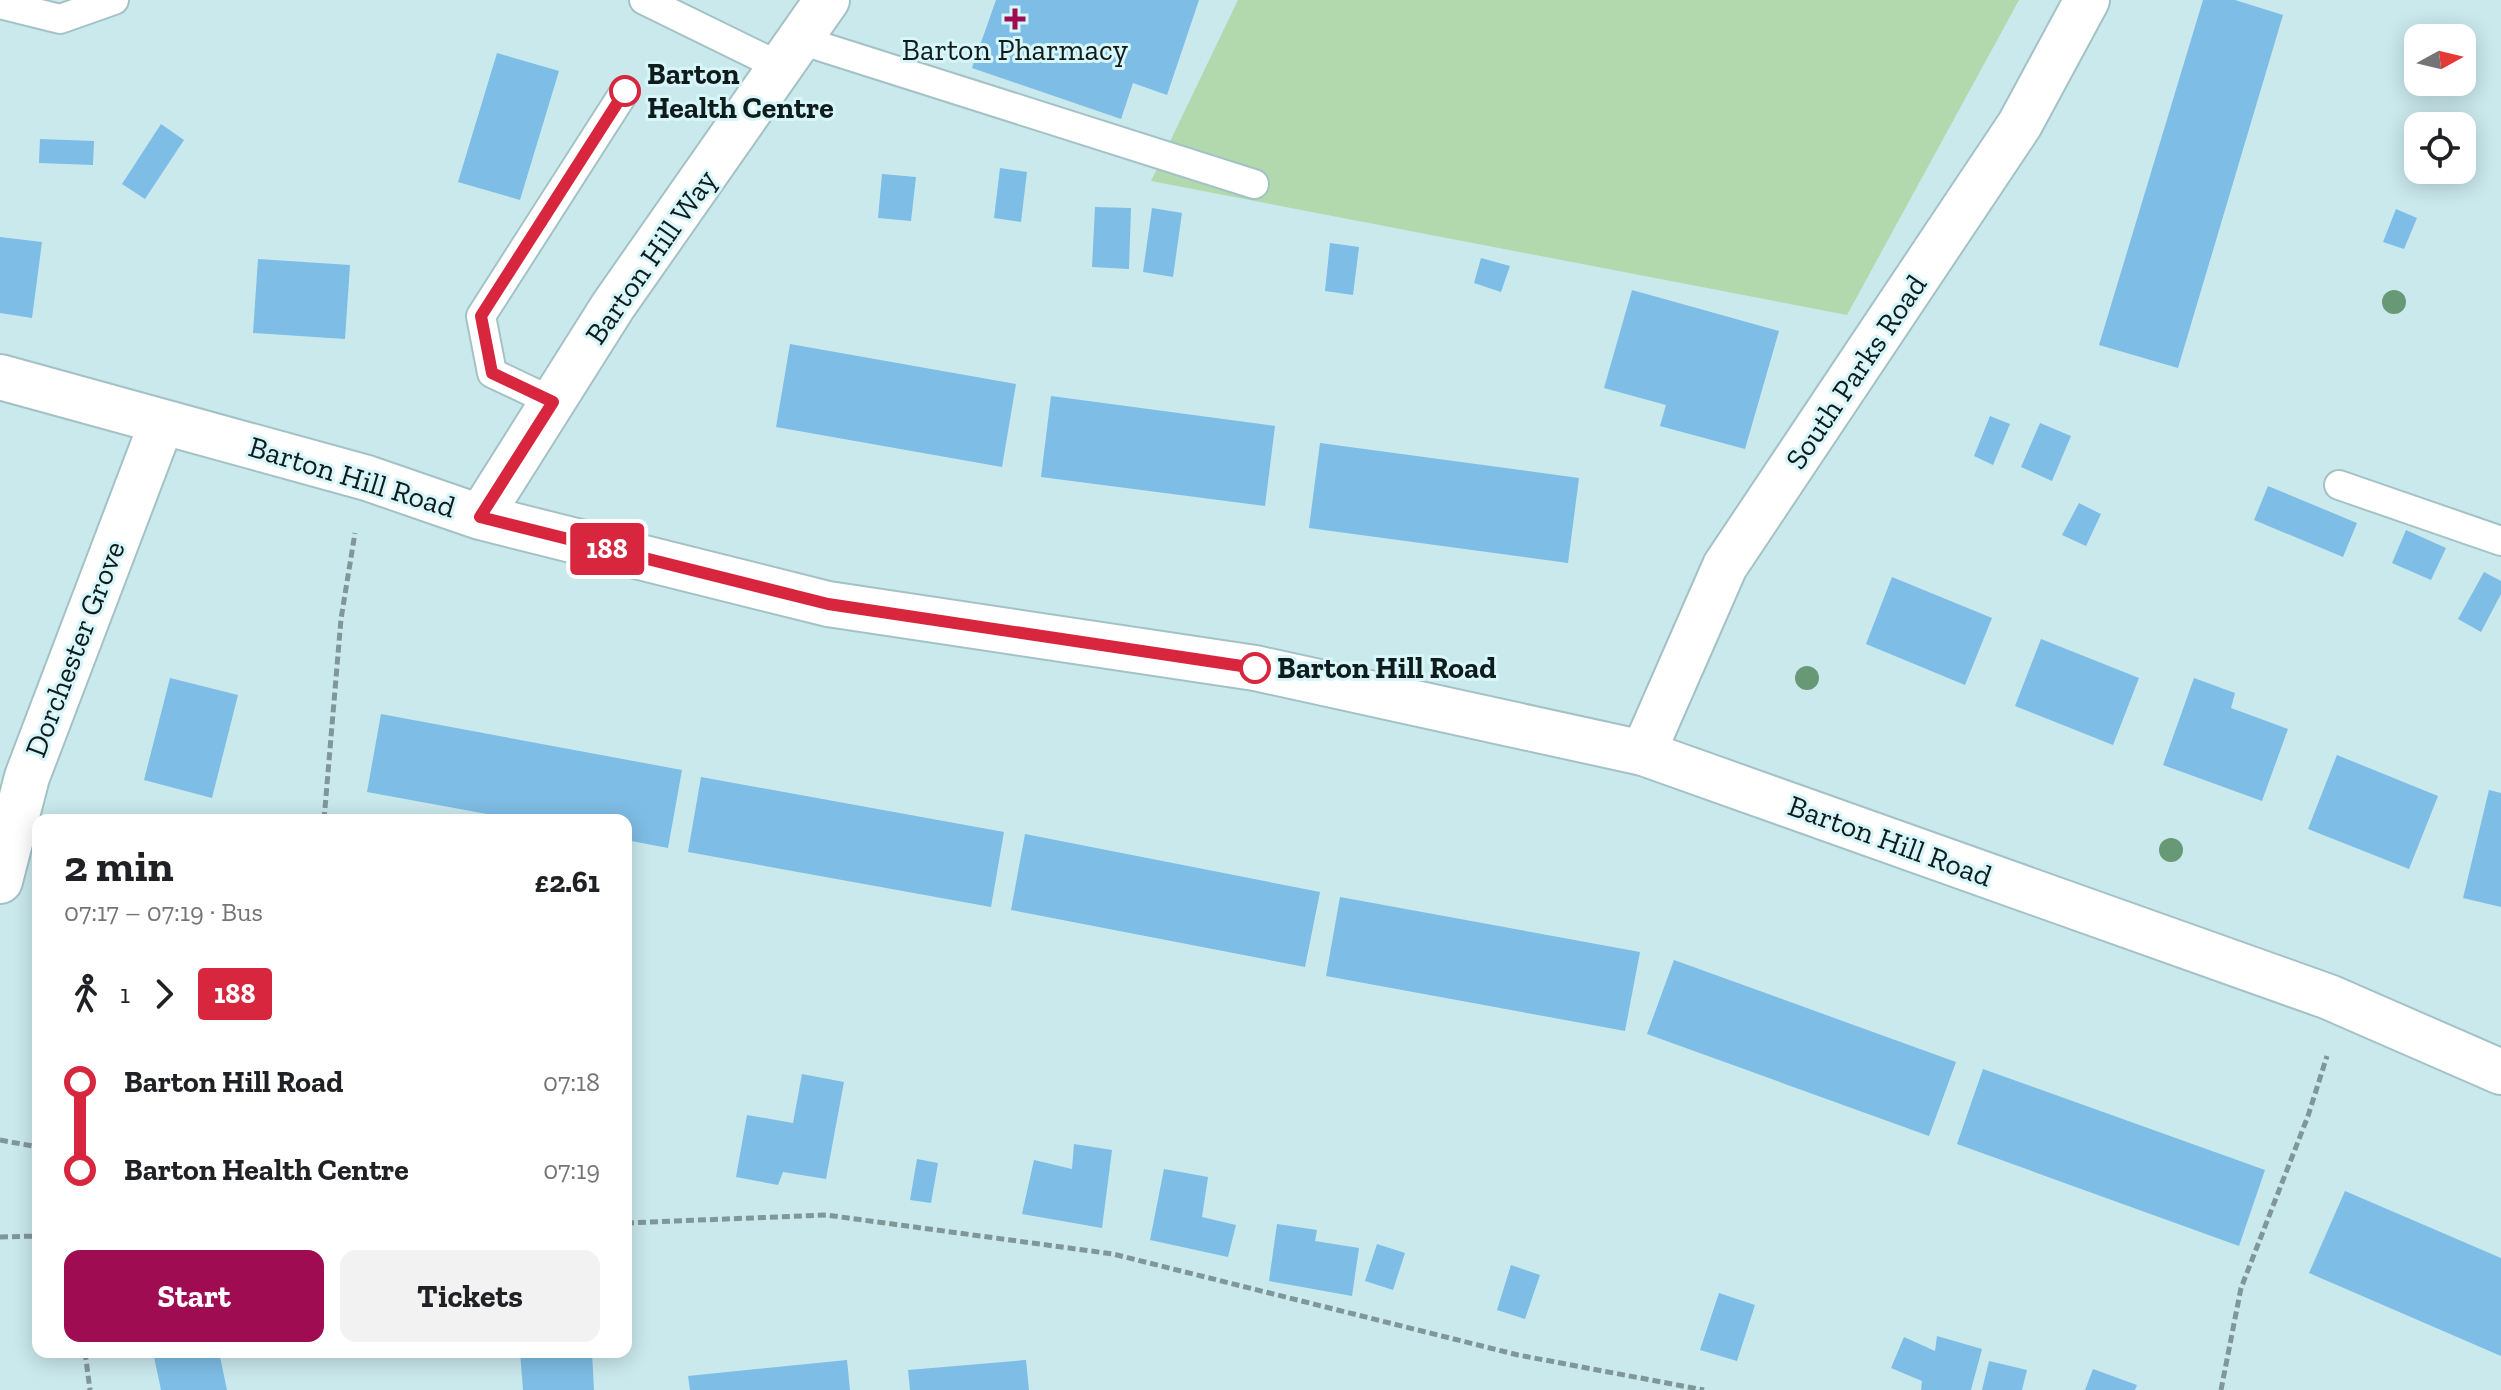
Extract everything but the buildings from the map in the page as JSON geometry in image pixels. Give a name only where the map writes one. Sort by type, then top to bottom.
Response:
[{"type":"street","name":"Barton Hill Way","points":[[480,517],[613,306],[827,0]]},
{"type":"street","name":"South Parks Road","points":[[1643,753],[1725,566],[2020,124],[2087,0]]},
{"type":"street","name":"Barton Hill Road","points":[[0,377],[367,478],[480,517],[828,604],[1255,668],[1643,753],[2344,1003],[2501,1072]]},
{"type":"street","name":"Dorchester Grove","points":[[0,881],[27,777],[162,422]]},
{"type":"lane","points":[[0,4],[60,19],[114,0]]},
{"type":"lane","points":[[644,0],[791,54],[1254,184]]},
{"type":"lane","points":[[553,402],[492,373],[481,316],[625,91]]},
{"type":"lane","points":[[2339,485],[2501,541]]},
{"type":"path","points":[[325,814],[341,619],[367,478]]},
{"type":"path","points":[[2221,1390],[2241,1288],[2308,1116],[2344,1003]]},
{"type":"path","points":[[0,1140],[32,1146]]},
{"type":"path","points":[[632,1223],[826,1215],[1113,1254],[1518,1355],[1704,1390]]},
{"type":"path","points":[[0,1237],[32,1236]]},
{"type":"path","points":[[86,1358],[90,1390]]},
{"type":"green space","points":[[1238,0],[2019,0],[1847,315],[1151,181]]},
{"type":"bus line","name":"188","points":[[625,91],[481,316],[492,373],[553,402],[480,517],[828,604],[1255,668]]},
{"type":"place","name":"Barton Pharmacy","points":[[1015,19]]},
{"type":"place","name":"Barton Health Centre","points":[[625,91]]},
{"type":"place","name":"Barton Hill Road","points":[[1255,668]]}]
